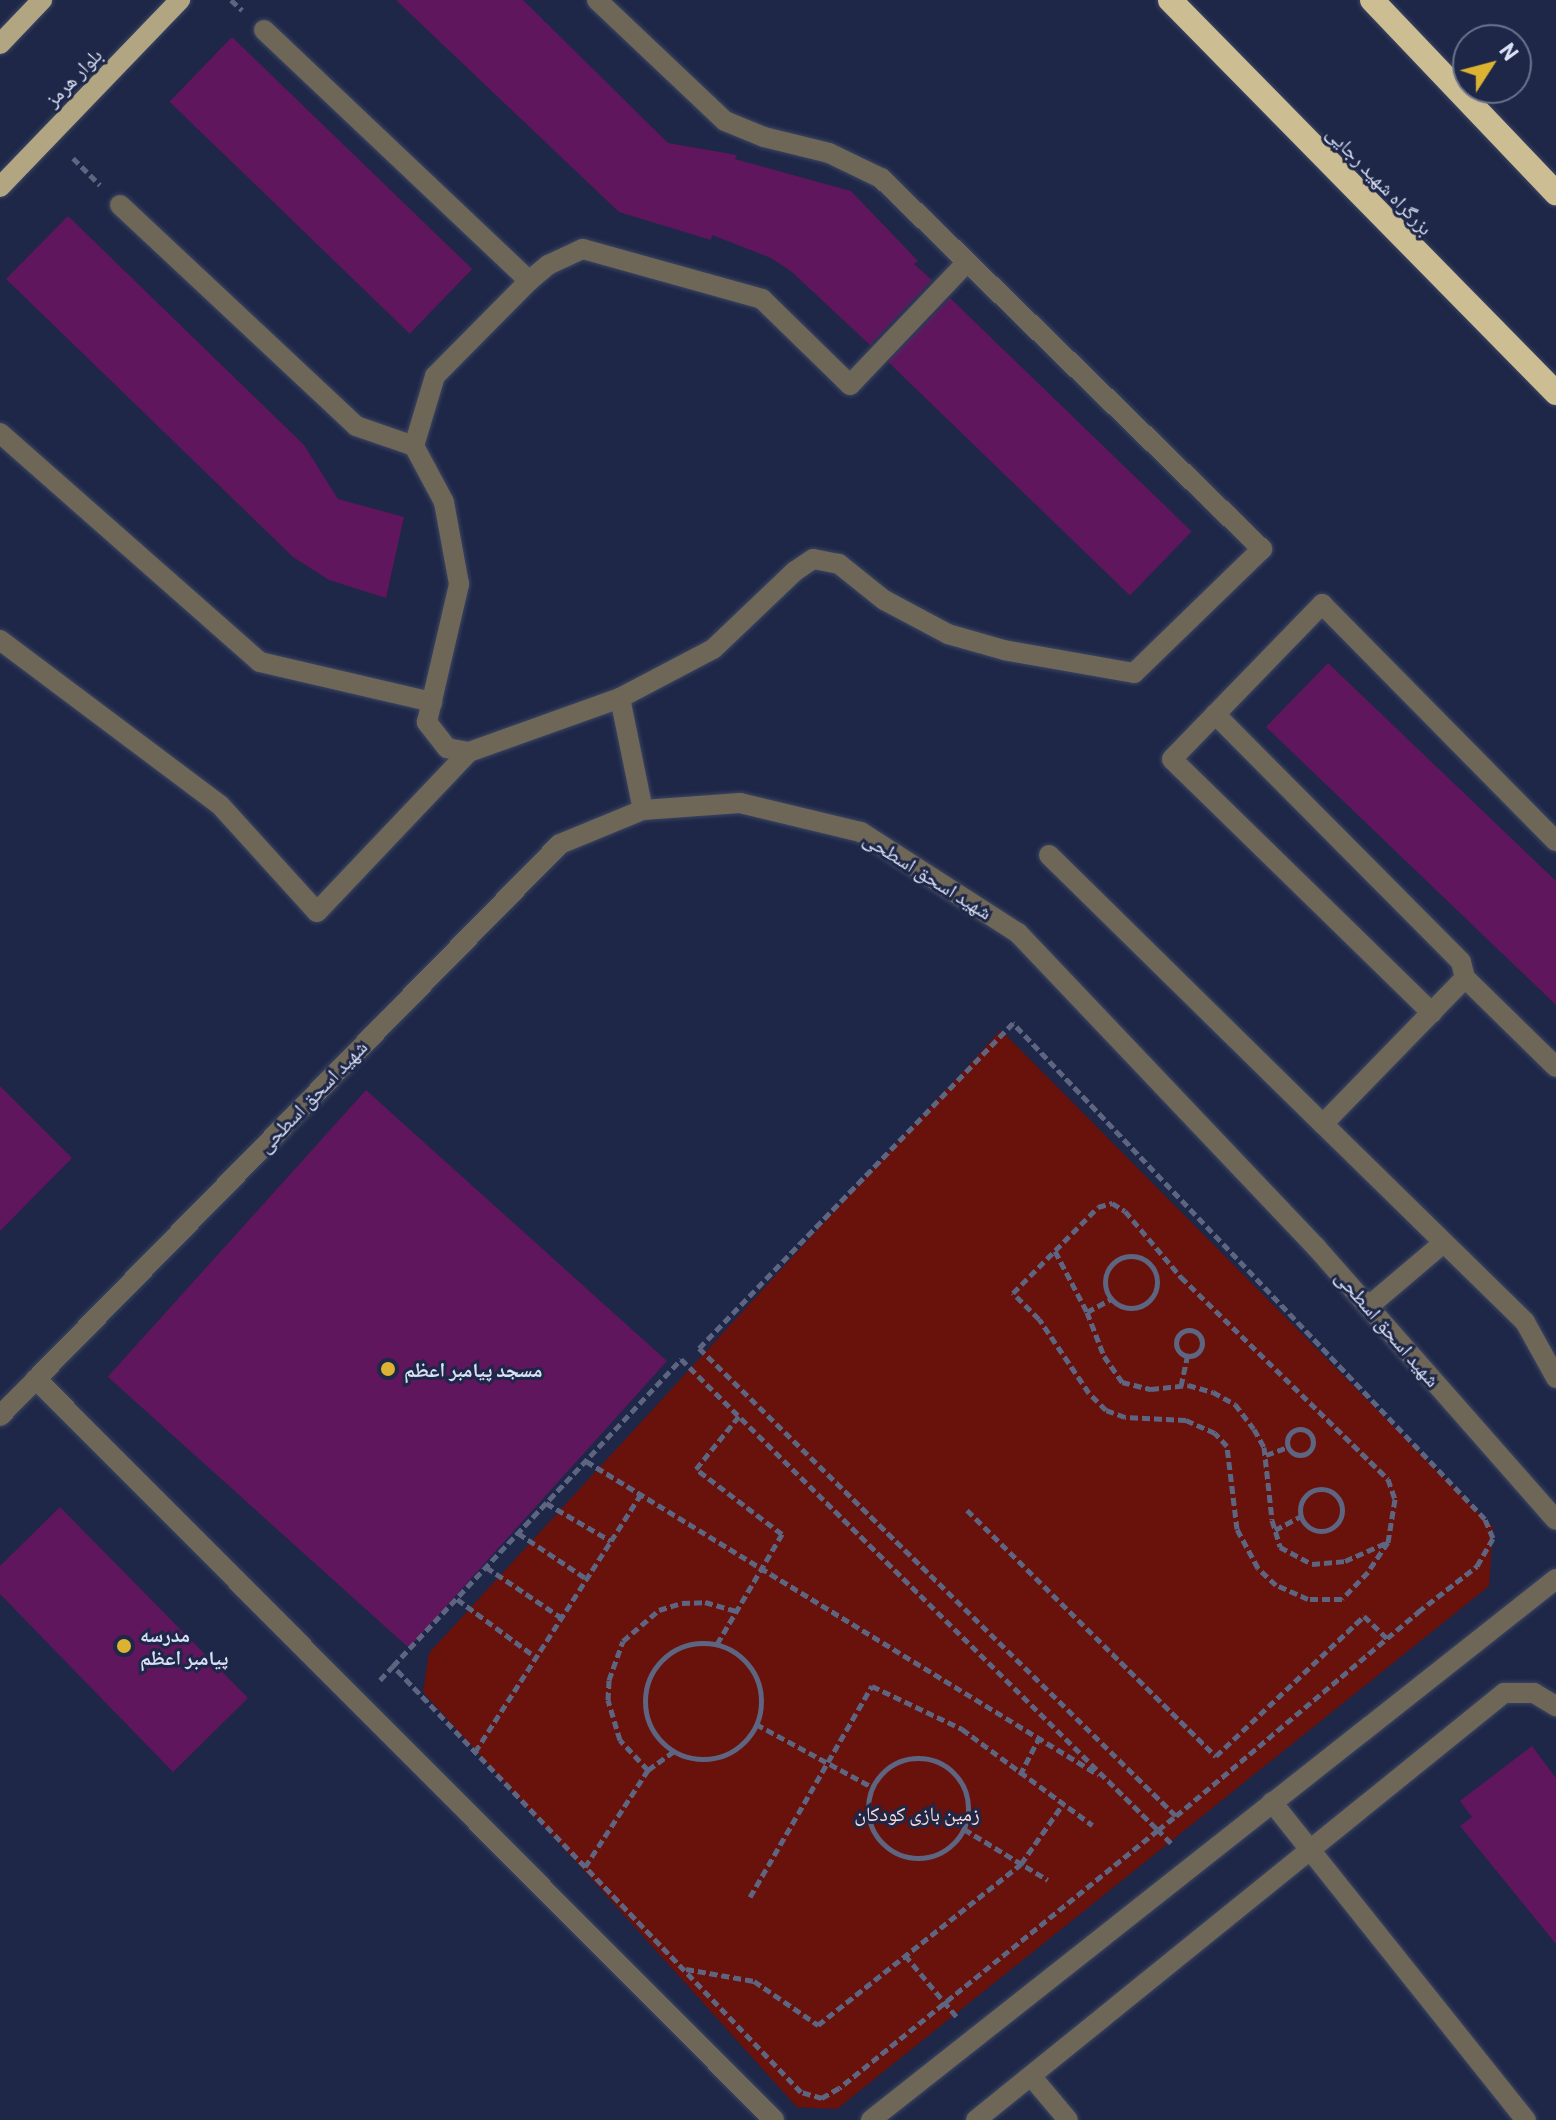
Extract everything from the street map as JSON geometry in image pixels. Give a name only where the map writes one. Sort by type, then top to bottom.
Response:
[{"type":"highway","name":"بزرگراه شهید رجایی","points":[[1170,0],[1556,393]]},
{"type":"highway","points":[[1372,0],[1556,193]]},
{"type":"main road","points":[[0,44],[42,0]]},
{"type":"main road","name":"بلوار هرمز","points":[[0,187],[180,0]]},
{"type":"street","points":[[0,640],[220,805],[317,912],[469,752],[620,698],[713,649],[795,571],[813,559],[839,564],[884,600],[948,634],[1004,650],[1134,673],[1262,549],[881,178],[829,153],[764,137],[725,121],[597,0]]},
{"type":"street","points":[[264,30],[529,281]]},
{"type":"street","points":[[120,205],[356,426],[414,446],[444,502],[459,584],[427,722],[447,748],[469,752]]},
{"type":"street","points":[[414,446],[435,376],[529,281],[548,265],[583,249],[762,299],[850,385],[967,262]]},
{"type":"street","points":[[0,433],[260,662],[432,702]]},
{"type":"street","points":[[1432,1013],[1172,759],[1322,604],[1556,841]]},
{"type":"street","points":[[620,698],[643,810]]},
{"type":"street","points":[[1215,714],[1461,962],[1465,978],[1556,1067]]},
{"type":"street","name":"شهید اسحق اسطحی","points":[[0,1416],[560,844],[643,810],[740,803],[861,832],[1018,933],[1369,1306],[1556,1520]]},
{"type":"street","points":[[1049,855],[1442,1244],[1525,1322],[1556,1378]]},
{"type":"street","points":[[1323,1124],[1465,978]]},
{"type":"street","points":[[1369,1306],[1442,1244]]},
{"type":"street","points":[[36,1379],[774,2120]]},
{"type":"street","points":[[871,2120],[1556,1579]]},
{"type":"street","points":[[976,2120],[1312,1852],[1504,1693],[1534,1693],[1556,1706]]},
{"type":"street","points":[[1272,1802],[1526,2120]]},
{"type":"street","points":[[1031,2076],[1068,2120]]},
{"type":"path","points":[[49,135],[120,205]]},
{"type":"path","points":[[1013,1023],[1485,1519],[1493,1538],[1477,1566],[1387,1638],[1176,1816],[699,1348],[1013,1023]]},
{"type":"path","points":[[1112,1203],[1125,1211],[1181,1277],[1388,1479],[1395,1499],[1388,1542],[1368,1572],[1342,1599],[1308,1599],[1276,1585],[1258,1568],[1237,1529],[1227,1446],[1215,1433],[1186,1420],[1125,1417],[1106,1410],[1089,1393],[1060,1346],[1013,1293],[1098,1207],[1112,1203]]},
{"type":"path","points":[[1055,1251],[1087,1312],[1104,1356],[1122,1382],[1151,1389],[1181,1386],[1213,1392],[1235,1404],[1254,1429],[1265,1455],[1280,1547],[1312,1564],[1345,1561],[1388,1542]]},
{"type":"path","points":[[1130,1256],[1151,1265],[1157,1287],[1144,1306],[1120,1307],[1111,1299],[1106,1289],[1110,1267],[1130,1256]]},
{"type":"path","points":[[1087,1312],[1111,1299]]},
{"type":"path","points":[[1194,1330],[1202,1344],[1194,1356],[1187,1357],[1178,1352],[1175,1343],[1178,1334],[1194,1330]]},
{"type":"path","points":[[1181,1386],[1187,1357]]},
{"type":"path","points":[[681,1359],[739,1416],[1158,1830],[822,2098],[801,2092],[393,1666],[681,1359]]},
{"type":"path","points":[[717,1644],[782,1534],[696,1469],[739,1416]]},
{"type":"path","points":[[1302,1429],[1313,1437],[1310,1452],[1302,1456],[1293,1454],[1288,1447],[1287,1438],[1292,1430],[1302,1429]]},
{"type":"path","points":[[1265,1455],[1288,1447]]},
{"type":"path","points":[[586,1461],[1106,1780]]},
{"type":"path","points":[[1312,1491],[1333,1493],[1340,1503],[1342,1515],[1336,1525],[1327,1531],[1316,1531],[1306,1525],[1301,1516],[1300,1506],[1312,1491]]},
{"type":"path","points":[[475,1752],[641,1494]]},
{"type":"path","points":[[546,1503],[611,1541]]},
{"type":"path","points":[[967,1510],[1216,1756],[1364,1616],[1387,1638]]},
{"type":"path","points":[[1275,1530],[1301,1516]]},
{"type":"path","points":[[518,1533],[587,1579]]},
{"type":"path","points":[[486,1567],[562,1618]]},
{"type":"path","points":[[456,1599],[537,1658]]},
{"type":"path","points":[[648,1770],[620,1740],[608,1700],[611,1670],[623,1641],[659,1610],[682,1603],[705,1602],[737,1611]]},
{"type":"path","points":[[697,1643],[717,1644],[735,1653],[750,1667],[759,1685],[761,1705],[756,1724],[730,1752],[711,1759],[692,1758],[674,1751],[658,1738],[647,1719],[645,1699],[649,1678],[660,1661],[677,1648],[697,1643]]},
{"type":"path","points":[[750,1897],[872,1686],[962,1729],[1020,1775],[1092,1825]]},
{"type":"path","points":[[756,1724],[872,1787]]},
{"type":"path","points":[[1020,1775],[1039,1738]]},
{"type":"path","points":[[585,1867],[648,1770],[674,1751]]},
{"type":"path","points":[[913,1757],[930,1758],[959,1777],[969,1811],[964,1829],[954,1843],[940,1853],[924,1858],[906,1857],[890,1850],[869,1821],[867,1804],[872,1787],[881,1772],[895,1762],[913,1757]]},
{"type":"path","points":[[683,1969],[754,1981],[818,2025],[1021,1864],[1063,1804]]},
{"type":"path","points":[[964,1829],[1048,1880]]},
{"type":"path","points":[[905,1955],[974,2036]]},
{"type":"green space","name":"زمین بازی کودکان","points":[[1001,1030],[1493,1527],[1489,1586],[837,2109],[797,2107],[423,1692],[429,1653]]},
{"type":"building","points":[[396,0],[523,0],[668,143],[737,155],[735,159],[851,191],[918,261],[914,264],[932,280],[870,345],[792,272],[771,258],[712,235],[711,240],[619,212]]},
{"type":"building","points":[[232,37],[472,269],[410,334],[169,102]]},
{"type":"building","points":[[68,216],[304,445],[338,499],[404,517],[386,598],[329,580],[293,557],[6,279]]},
{"type":"building","points":[[950,298],[1192,531],[1130,595],[888,362]]},
{"type":"building","points":[[1328,663],[1556,881],[1556,1005],[1266,727]]},
{"type":"building","points":[[0,1086],[72,1158],[0,1231]]},
{"type":"building","name":"مسجد پیامبر اعظم","points":[[366,1090],[667,1361],[409,1648],[108,1377]]},
{"type":"building","name":"مدرسه پیامبر اعظم","points":[[60,1507],[248,1698],[173,1772],[0,1594],[0,1566]]},
{"type":"building","points":[[1532,1746],[1556,1778],[1556,1944],[1460,1826],[1472,1817],[1460,1801]]},
{"type":"place","name":"مسجد پیامبر اعظم","points":[[388,1369]]},
{"type":"place","name":"مدرسه پیامبر اعظم","points":[[124,1646]]}]
